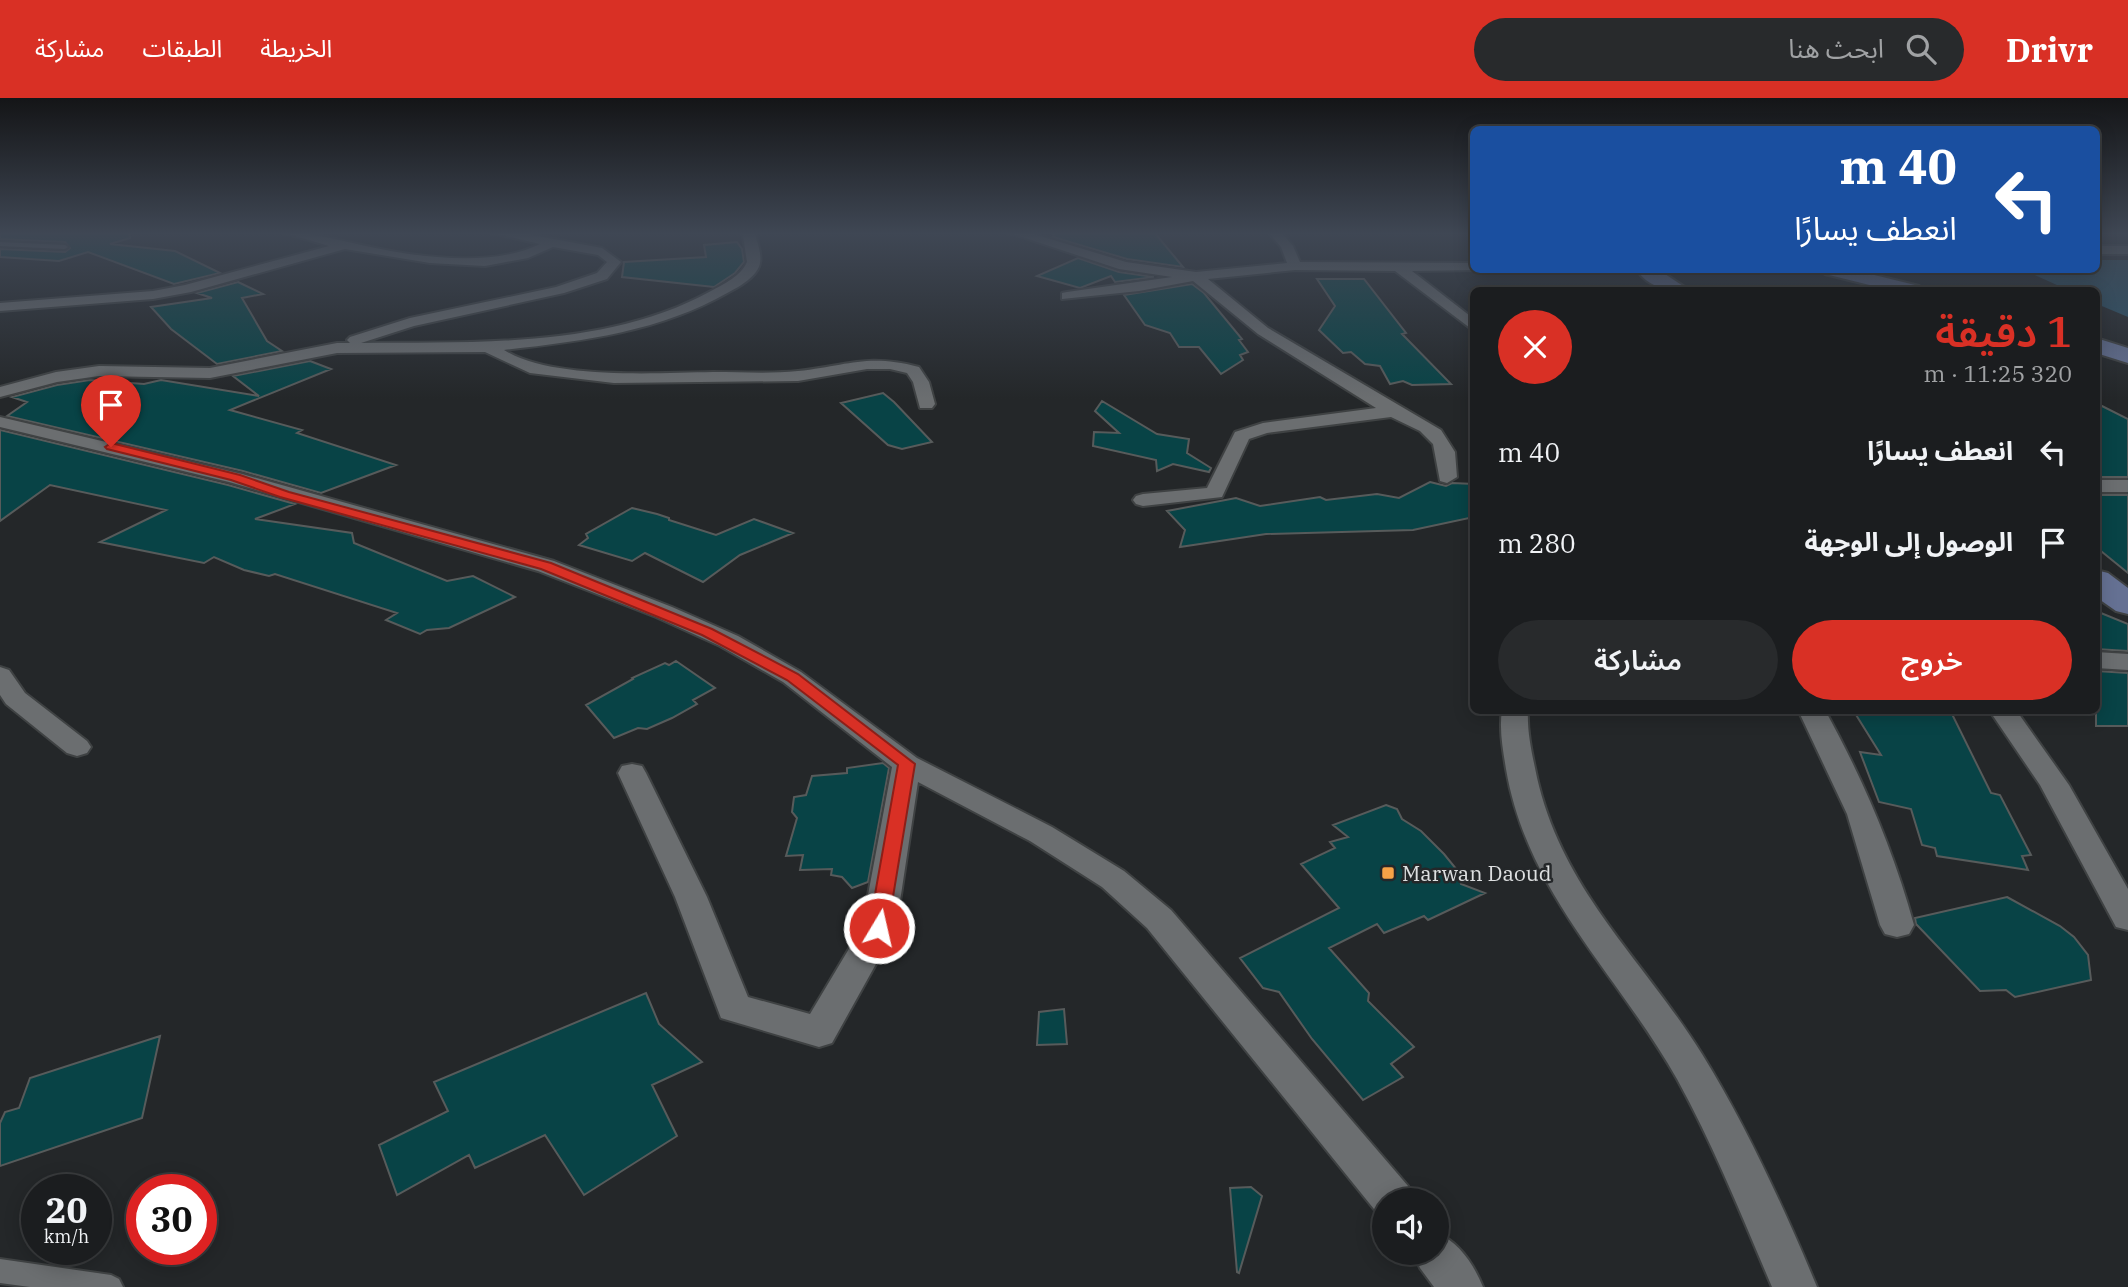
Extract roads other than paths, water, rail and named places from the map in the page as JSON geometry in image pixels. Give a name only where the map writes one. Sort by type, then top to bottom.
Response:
[{"type":"main road","points":[[2100,346],[2128,356]]},
{"type":"street","points":[[0,307],[129,298],[192,287]]},
{"type":"street","points":[[0,393],[56,377],[99,371],[210,373],[337,348],[410,322],[567,287]]},
{"type":"street","points":[[337,348],[488,347],[593,335],[650,322],[698,304],[728,287]]},
{"type":"street","points":[[1067,296],[1135,287]]},
{"type":"street","points":[[1210,287],[1263,331],[1392,411],[1415,421],[1444,443],[1449,460],[1447,477]]},
{"type":"street","points":[[1425,287],[1470,324]]},
{"type":"street","points":[[488,347],[513,361],[546,372],[614,378],[798,376],[867,364],[891,364],[913,370],[921,382],[926,404]]},
{"type":"street","points":[[1143,500],[1215,493],[1241,436],[1263,428],[1392,411]]},
{"type":"street","points":[[0,422],[235,478],[546,566],[664,612],[739,647],[792,677],[907,764],[1041,834],[1113,878],[1139,899],[1159,919],[1383,1188]]},
{"type":"street","points":[[2100,486],[2128,486]]},
{"type":"street","points":[[2100,660],[2128,662]]},
{"type":"street","points":[[0,676],[15,698],[77,747]]},
{"type":"street","points":[[1515,714],[1519,772],[1531,819],[1546,859],[1571,901],[1627,974],[1689,1065],[1794,1287]]},
{"type":"street","points":[[1813,714],[1865,817],[1897,925]]},
{"type":"street","points":[[2005,714],[2020,732],[2063,801],[2128,918]]},
{"type":"street","points":[[632,773],[691,897],[734,1008],[818,1032],[879,928],[907,764]]},
{"type":"street","points":[[1444,1265],[1461,1287]]},
{"type":"lane","points":[[0,1271],[111,1287]]},
{"type":"place","name":"Marwan Daoud","points":[[1388,873]]}]
